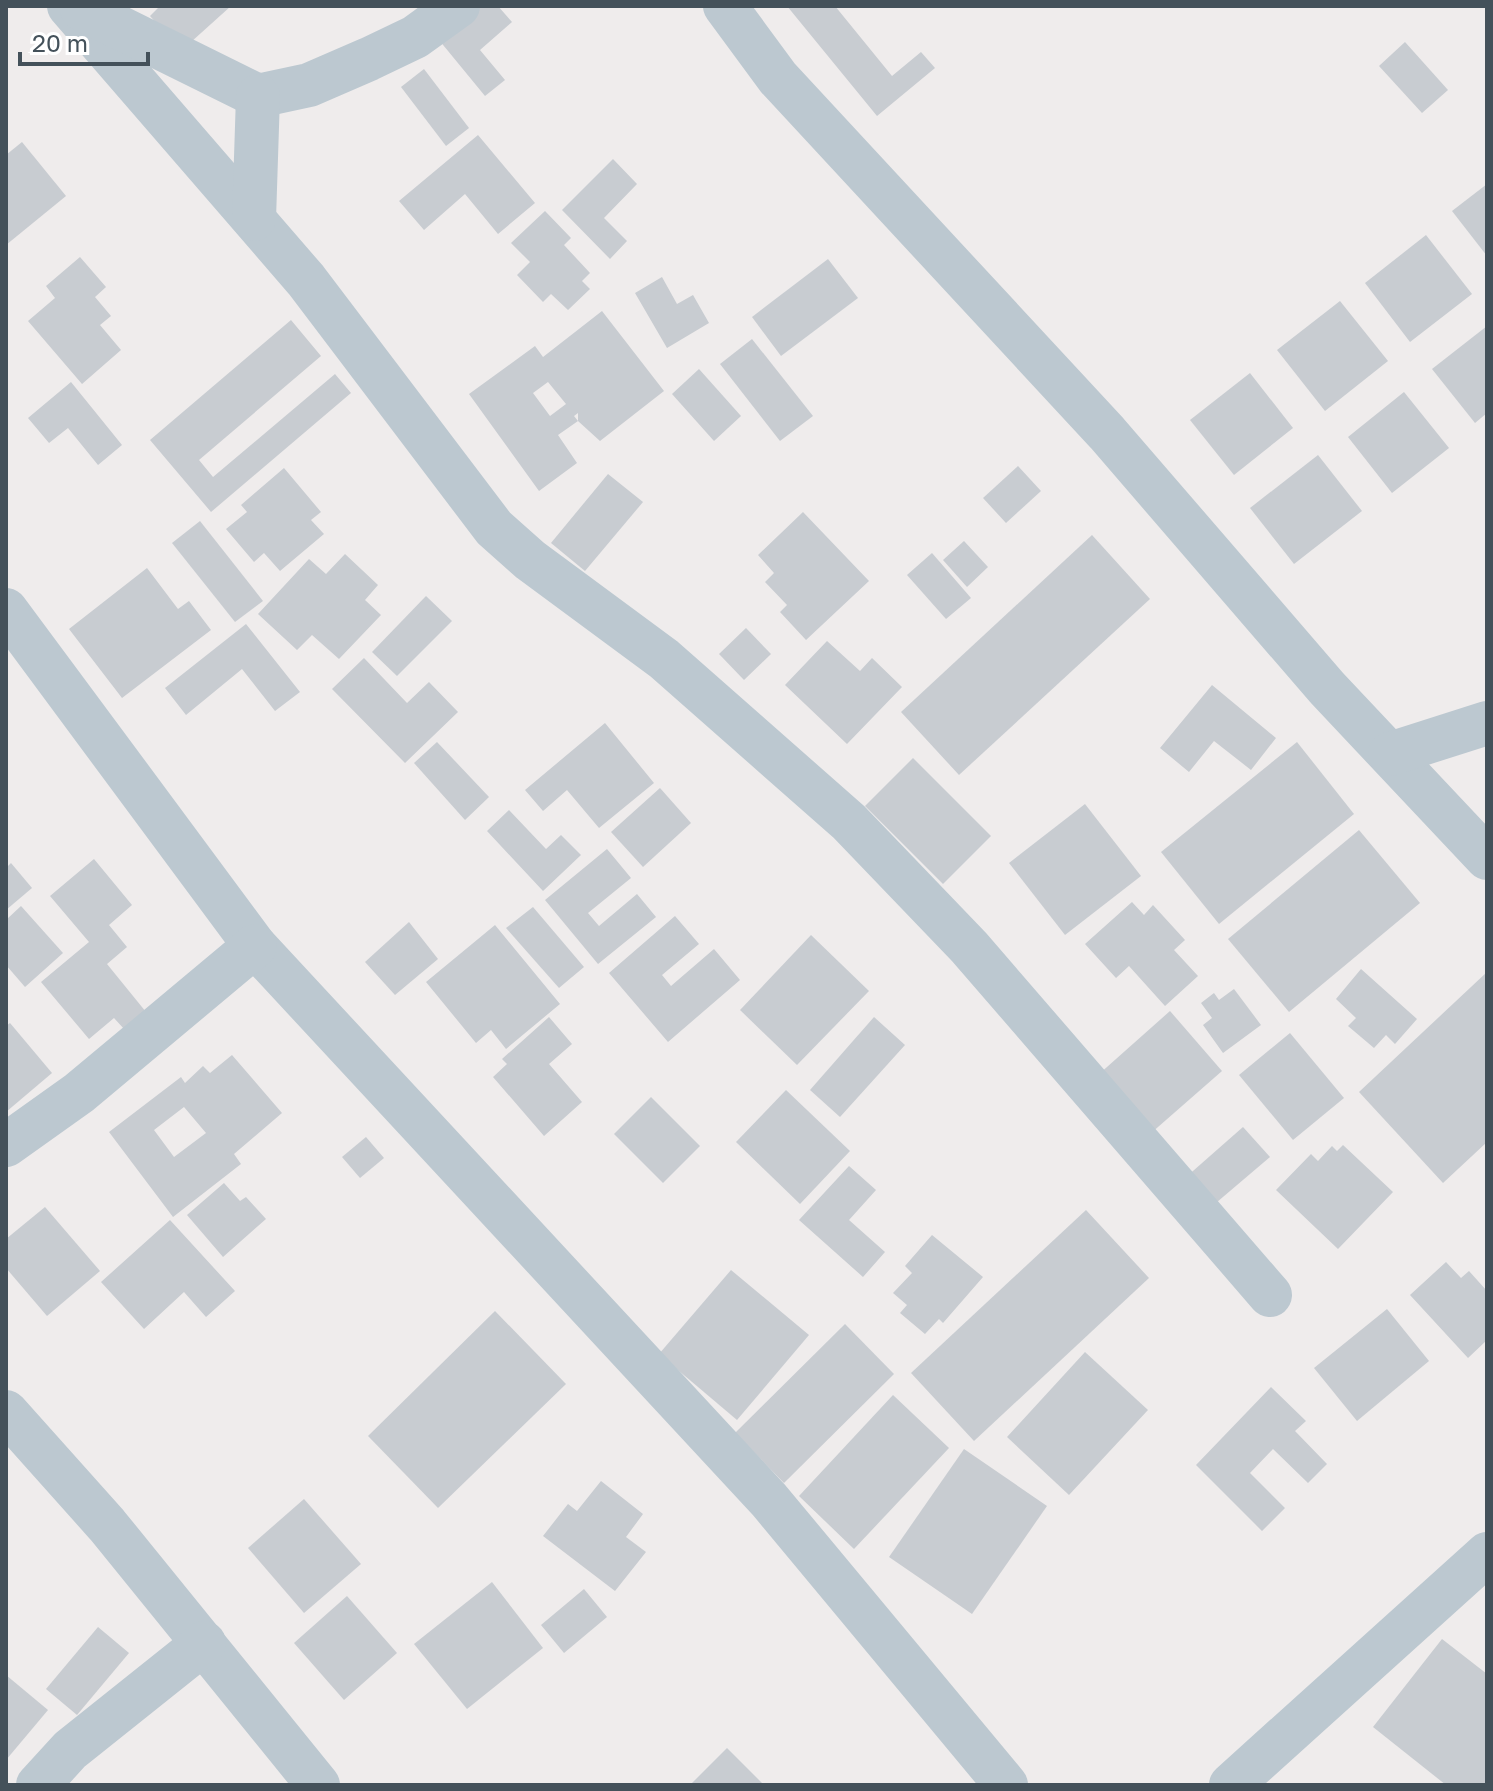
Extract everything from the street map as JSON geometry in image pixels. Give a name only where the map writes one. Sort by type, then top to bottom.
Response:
[{"type":"street","points":[[69,6],[306,280],[494,528],[530,560],[664,659],[849,822],[969,947],[1270,1295]]},
{"type":"street","points":[[76,6],[258,96],[309,85],[369,59],[415,37],[458,6]]},
{"type":"street","points":[[725,6],[778,78],[1107,433],[1327,688],[1487,858]]},
{"type":"street","points":[[254,219],[258,96]]},
{"type":"street","points":[[6,610],[255,946],[769,1500],[1006,1785]]},
{"type":"street","points":[[1390,754],[1487,723]]},
{"type":"street","points":[[6,1145],[79,1093],[255,946]]},
{"type":"street","points":[[6,1412],[107,1525],[318,1785]]},
{"type":"street","points":[[1231,1785],[1487,1554]]},
{"type":"street","points":[[38,1785],[70,1750],[204,1643]]},
{"type":"building","points":[[160,6],[231,6],[181,51],[150,16]]},
{"type":"building","points":[[480,6],[498,6],[512,22],[480,50],[505,80],[485,96],[439,40]]},
{"type":"building","points":[[787,6],[835,6],[892,76],[921,52],[935,68],[877,116]]},
{"type":"building","points":[[1405,42],[1448,90],[1422,113],[1379,66]]},
{"type":"building","points":[[424,69],[469,128],[446,146],[401,87]]},
{"type":"building","points":[[478,135],[535,203],[498,234],[465,194],[424,230],[399,201]]},
{"type":"building","points":[[22,142],[66,196],[6,245],[6,155]]},
{"type":"building","points":[[613,159],[637,184],[604,218],[627,241],[610,259],[562,210]]},
{"type":"building","points":[[1487,184],[1487,256],[1452,211]]},
{"type":"building","points":[[545,211],[571,238],[564,245],[590,273],[582,281],[590,289],[568,310],[551,294],[543,302],[517,275],[530,262],[511,243]]},
{"type":"building","points":[[1426,235],[1472,294],[1410,342],[1365,283]]},
{"type":"building","points":[[80,257],[106,287],[95,297],[111,316],[100,325],[121,350],[82,384],[28,321],[55,298],[46,286]]},
{"type":"building","points":[[828,259],[858,298],[781,356],[752,317]]},
{"type":"building","points":[[662,277],[677,304],[693,295],[709,323],[667,348],[635,293]]},
{"type":"building","points":[[1340,301],[1388,361],[1325,411],[1277,350]]},
{"type":"building","points":[[602,311],[664,391],[600,441],[578,421],[558,435],[577,463],[539,491],[469,394],[535,346],[543,357]],"holes":[[[548,382],[566,404],[550,416],[533,393]]]},
{"type":"building","points":[[291,320],[321,356],[199,460],[213,477],[335,374],[351,393],[211,512],[150,440]]},
{"type":"building","points":[[1487,326],[1487,413],[1475,423],[1432,369]]},
{"type":"building","points":[[752,339],[813,416],[780,441],[720,364]]},
{"type":"building","points":[[699,369],[741,416],[714,441],[672,394]]},
{"type":"building","points":[[1250,373],[1293,428],[1234,475],[1190,420]]},
{"type":"building","points":[[71,382],[122,445],[98,465],[68,428],[49,443],[28,418]]},
{"type":"building","points":[[1404,392],[1449,448],[1392,493],[1348,437]]},
{"type":"building","points":[[1318,455],[1362,511],[1294,564],[1250,508]]},
{"type":"building","points":[[1018,466],[1041,491],[1006,523],[983,498]]},
{"type":"building","points":[[284,468],[321,512],[311,520],[324,534],[280,571],[264,553],[254,562],[226,529],[247,512],[241,505]]},
{"type":"building","points":[[608,474],[643,502],[585,571],[551,543]]},
{"type":"building","points":[[803,512],[869,581],[806,640],[780,612],[787,605],[765,582],[774,573],[758,555]]},
{"type":"building","points":[[200,521],[263,601],[235,622],[172,543]]},
{"type":"building","points":[[1092,535],[1150,599],[959,775],[901,712]]},
{"type":"building","points":[[964,541],[988,567],[967,587],[943,560]]},
{"type":"building","points":[[932,553],[971,598],[946,619],[907,575]]},
{"type":"building","points":[[345,554],[378,585],[365,600],[381,615],[339,659],[312,635],[297,650],[258,614],[309,559],[326,574]]},
{"type":"building","points":[[147,568],[178,609],[189,601],[211,630],[122,698],[69,629]]},
{"type":"building","points":[[426,596],[452,621],[397,676],[372,652]]},
{"type":"building","points":[[246,624],[300,692],[275,711],[242,669],[186,715],[165,688]]},
{"type":"building","points":[[746,628],[771,654],[744,680],[719,654]]},
{"type":"building","points":[[827,641],[860,671],[872,658],[902,687],[847,744],[785,685]]},
{"type":"building","points":[[364,658],[407,703],[429,682],[458,712],[405,763],[332,689]]},
{"type":"building","points":[[1212,685],[1276,738],[1251,770],[1214,741],[1189,772],[1160,748]]},
{"type":"building","points":[[605,723],[654,783],[599,828],[567,790],[543,811],[525,790]]},
{"type":"building","points":[[437,742],[489,797],[465,820],[414,763]]},
{"type":"building","points":[[1297,742],[1354,814],[1219,924],[1161,852]]},
{"type":"building","points":[[913,758],[991,836],[943,884],[865,806]]},
{"type":"building","points":[[660,788],[691,823],[643,867],[611,832]]},
{"type":"building","points":[[1085,804],[1141,876],[1065,935],[1009,863]]},
{"type":"building","points":[[509,810],[546,849],[561,835],[581,855],[543,891],[487,831]]},
{"type":"building","points":[[1359,830],[1420,903],[1289,1012],[1228,939]]},
{"type":"building","points":[[607,849],[631,878],[588,913],[599,926],[637,894],[656,917],[598,964],[545,900]]},
{"type":"building","points":[[94,859],[132,905],[109,925],[127,947],[107,964],[146,1012],[125,1030],[114,1018],[89,1039],[41,982],[89,942],[50,896]]},
{"type":"building","points":[[11,863],[32,888],[6,910],[6,868]]},
{"type":"building","points":[[1132,902],[1144,915],[1153,905],[1185,940],[1174,950],[1198,976],[1165,1006],[1129,966],[1116,978],[1085,944]]},
{"type":"building","points":[[21,906],[63,953],[25,987],[6,965],[6,920]]},
{"type":"building","points":[[533,907],[584,967],[559,988],[506,928]]},
{"type":"building","points":[[675,916],[699,944],[662,975],[671,986],[714,949],[740,980],[668,1042],[609,973]]},
{"type":"building","points":[[409,922],[438,959],[395,995],[365,962]]},
{"type":"building","points":[[495,925],[560,1004],[506,1049],[491,1030],[476,1043],[426,982]]},
{"type":"building","points":[[811,935],[869,991],[797,1065],[740,1010]]},
{"type":"building","points":[[1361,969],[1417,1019],[1395,1044],[1386,1035],[1374,1048],[1348,1026],[1356,1018],[1336,999]]},
{"type":"building","points":[[1487,972],[1487,1142],[1443,1183],[1359,1092]]},
{"type":"building","points":[[1234,989],[1261,1025],[1223,1053],[1203,1025],[1212,1018],[1201,1003],[1214,993],[1219,1000]]},
{"type":"building","points":[[1170,1011],[1222,1071],[1150,1134],[1098,1075]]},
{"type":"building","points":[[549,1017],[572,1044],[549,1064],[582,1102],[544,1136],[493,1077],[507,1064],[502,1059]]},
{"type":"building","points":[[874,1017],[905,1045],[840,1117],[810,1090]]},
{"type":"building","points":[[10,1023],[52,1073],[6,1112],[6,1026]]},
{"type":"building","points":[[1290,1033],[1344,1098],[1293,1140],[1239,1075]]},
{"type":"building","points":[[232,1055],[282,1113],[234,1154],[241,1164],[173,1217],[109,1132],[181,1077],[185,1083],[203,1066],[210,1073]],"holes":[[[184,1107],[206,1133],[174,1157],[154,1130]]]},
{"type":"building","points":[[786,1090],[850,1151],[800,1204],[736,1142]]},
{"type":"building","points":[[651,1097],[700,1146],[663,1183],[614,1134]]},
{"type":"building","points":[[1243,1127],[1270,1157],[1210,1208],[1185,1178]]},
{"type":"building","points":[[366,1137],[384,1158],[360,1178],[342,1157]]},
{"type":"building","points":[[1343,1145],[1393,1192],[1338,1249],[1276,1190],[1311,1154],[1318,1161],[1332,1146],[1337,1151]]},
{"type":"building","points":[[849,1166],[876,1190],[849,1220],[885,1252],[863,1277],[799,1220]]},
{"type":"building","points":[[224,1183],[240,1201],[246,1197],[266,1219],[223,1257],[187,1215]]},
{"type":"building","points":[[45,1207],[100,1271],[47,1316],[6,1268],[6,1239]]},
{"type":"building","points":[[1086,1210],[1149,1278],[974,1441],[911,1373]]},
{"type":"building","points":[[170,1220],[235,1291],[206,1317],[184,1292],[144,1329],[101,1282]]},
{"type":"building","points":[[932,1235],[983,1277],[943,1323],[939,1319],[925,1334],[900,1313],[907,1305],[893,1293],[912,1273],[905,1266]]},
{"type":"building","points":[[1446,1262],[1461,1278],[1469,1271],[1487,1291],[1487,1340],[1468,1358],[1410,1295]]},
{"type":"building","points":[[731,1270],[809,1335],[737,1420],[659,1354]]},
{"type":"building","points":[[1387,1309],[1429,1361],[1357,1421],[1314,1368]]},
{"type":"building","points":[[495,1311],[566,1384],[438,1508],[368,1436]]},
{"type":"building","points":[[845,1324],[894,1374],[784,1483],[735,1433]]},
{"type":"building","points":[[1085,1352],[1148,1410],[1069,1495],[1007,1437]]},
{"type":"building","points":[[1271,1387],[1306,1421],[1295,1431],[1327,1464],[1308,1483],[1273,1449],[1250,1473],[1285,1508],[1262,1531],[1196,1465]]},
{"type":"building","points":[[893,1395],[949,1448],[854,1549],[799,1496]]},
{"type":"building","points":[[964,1449],[1047,1506],[972,1614],[889,1557]]},
{"type":"building","points":[[601,1481],[643,1514],[626,1537],[646,1552],[615,1591],[543,1536],[568,1504],[577,1511]]},
{"type":"building","points":[[304,1499],[361,1564],[304,1613],[248,1548]]},
{"type":"building","points":[[492,1582],[543,1648],[467,1709],[414,1644]]},
{"type":"building","points":[[584,1589],[607,1617],[564,1653],[541,1625]]},
{"type":"building","points":[[347,1596],[397,1653],[344,1700],[294,1643]]},
{"type":"building","points":[[98,1627],[129,1653],[77,1715],[46,1689]]},
{"type":"building","points":[[1442,1639],[1487,1674],[1487,1785],[1446,1785],[1373,1727]]},
{"type":"building","points":[[6,1675],[48,1710],[6,1760]]},
{"type":"building","points":[[727,1748],[764,1785],[690,1785]]}]
